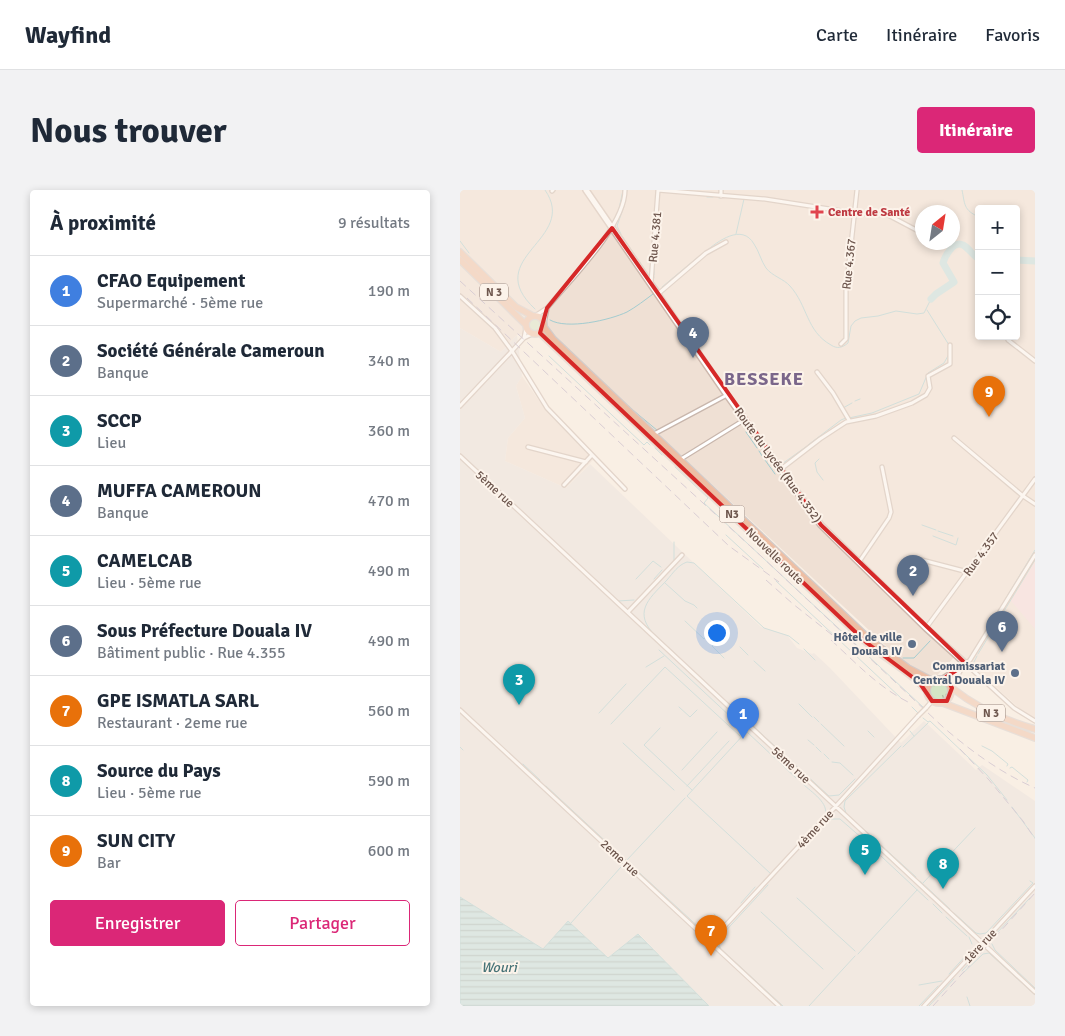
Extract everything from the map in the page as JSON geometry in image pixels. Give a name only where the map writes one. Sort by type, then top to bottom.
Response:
[{"type":"highway","points":[[460,252],[516,307],[541,319],[543,328],[532,334],[526,326],[527,320],[534,316]]},
{"type":"highway","name":"N 3","points":[[461,261],[514,310],[526,326]]},
{"type":"highway","name":"Nouvelle route","points":[[543,328],[680,459],[691,472],[869,639],[908,668],[933,681]]},
{"type":"highway","name":"Nouvelle route","points":[[543,328],[867,643],[912,676],[927,691]]},
{"type":"highway","points":[[927,691],[928,685],[933,681],[943,679],[951,687],[950,698],[942,703]]},
{"type":"highway","name":"N 3","points":[[951,687],[972,704],[1000,717],[1035,729]]},
{"type":"highway","name":"N3","points":[[927,691],[932,701]]},
{"type":"highway","points":[[932,701],[1035,738]]},
{"type":"main road","name":"Route du Lycée (Rue 4.352)","points":[[586,190],[744,420],[821,525],[926,628],[966,664]]},
{"type":"main road","points":[[943,679],[966,664]]},
{"type":"main road","points":[[951,687],[960,669]]},
{"type":"street","points":[[534,316],[547,308],[612,228],[623,203],[625,190]]},
{"type":"street","points":[[658,190],[765,199],[855,213],[891,215],[915,230]]},
{"type":"street","name":"Rue 4.381","points":[[651,284],[658,190]]},
{"type":"street","points":[[721,190],[721,196]]},
{"type":"street","name":"Rue 4.367","points":[[841,344],[846,339],[846,291],[857,190]]},
{"type":"street","points":[[658,294],[706,253],[726,242]]},
{"type":"street","points":[[460,296],[495,328],[512,351],[547,408],[625,488]]},
{"type":"street","points":[[543,328],[547,308]]},
{"type":"street","points":[[524,338],[526,326]]},
{"type":"street","points":[[460,406],[524,338],[532,334]]},
{"type":"street","points":[[1008,340],[1035,361]]},
{"type":"street","points":[[780,470],[820,439],[850,420],[876,416],[921,398],[930,388],[928,376],[950,364],[950,345]]},
{"type":"street","points":[[817,372],[850,420]]},
{"type":"street","points":[[654,434],[727,395]]},
{"type":"street","points":[[680,459],[744,420]]},
{"type":"street","points":[[954,438],[1035,504]]},
{"type":"street","points":[[528,447],[586,462]]},
{"type":"street","points":[[564,485],[592,455]]},
{"type":"street","name":"5ème rue","points":[[460,456],[1035,992]]},
{"type":"street","points":[[859,562],[890,518],[891,512],[882,467]]},
{"type":"street","name":"Rue 4.357","points":[[926,628],[1035,480]]},
{"type":"street","points":[[628,612],[682,555]]},
{"type":"street","points":[[966,664],[1035,555]]},
{"type":"street","points":[[918,559],[968,572]]},
{"type":"street","name":"Route du Lycée (Rue 4.352)","points":[[966,664],[1014,708],[1035,721]]},
{"type":"street","name":"4ème rue","points":[[710,942],[932,701]]},
{"type":"street","name":"2eme rue","points":[[460,710],[779,1006]]},
{"type":"street","name":"1ère rue","points":[[924,1006],[1035,886]]},
{"type":"highlighted area","points":[[612,228],[821,525],[966,664],[946,677],[952,688],[947,701],[932,701],[919,682],[867,643],[557,350],[540,333],[547,308]]},
{"type":"shaded area","points":[[460,190],[1035,190],[1035,720],[1028,716],[958,653],[928,685],[547,331],[517,335],[501,352],[460,328]]},
{"type":"shaded area","points":[[460,328],[501,352],[517,335],[522,376],[516,386],[525,418],[508,438],[505,461],[566,488],[590,464],[761,627],[787,635],[797,648],[812,654],[814,653],[901,743],[924,721],[976,770],[982,765],[1035,801],[1035,1006],[709,1006],[639,934],[608,958],[568,921],[543,949],[460,897]]},
{"type":"shaded area","points":[[522,376],[544,408],[593,460],[566,488],[505,461],[508,438],[525,418],[516,386]]},
{"type":"shaded area","points":[[1035,562],[1035,629],[1011,601]]},
{"type":"green space","points":[[535,317],[543,325],[535,333],[527,325]]},
{"type":"green space","points":[[939,682],[945,685],[948,691],[945,697],[939,700],[933,697],[930,691],[933,685]]},
{"type":"water","name":"Wouri","points":[[460,897],[543,949],[568,921],[608,958],[638,934],[709,1006],[460,1006]]},
{"type":"waterway","points":[[535,309],[521,291],[518,276],[523,262],[550,222],[552,207],[545,190]]},
{"type":"waterway","points":[[619,209],[623,190]]},
{"type":"waterway","points":[[621,234],[617,226],[627,190]]},
{"type":"waterway","points":[[962,190],[967,209],[975,215]]},
{"type":"waterway","points":[[707,197],[713,197]]},
{"type":"waterway","points":[[719,198],[725,197]]},
{"type":"waterway","points":[[736,234],[744,199]]},
{"type":"waterway","points":[[613,221],[616,217]]},
{"type":"waterway","points":[[705,252],[716,243],[730,236],[737,234],[749,238],[756,247],[766,268],[787,284],[796,294],[817,333],[835,347],[842,347],[848,343],[851,326],[855,321],[896,311],[924,313],[931,299]]},
{"type":"waterway","points":[[622,236],[649,276]]},
{"type":"waterway","points":[[460,241],[469,253]]},
{"type":"waterway","points":[[931,299],[954,282],[943,263],[953,247],[960,244],[963,245],[975,256]]},
{"type":"waterway","points":[[662,287],[698,257]]},
{"type":"waterway","points":[[1020,260],[1035,261]]},
{"type":"waterway","points":[[654,269],[654,275]]},
{"type":"waterway","points":[[654,277],[653,281],[659,289]]},
{"type":"waterway","points":[[550,320],[557,323],[577,324],[610,318],[627,312],[653,294]]},
{"type":"waterway","points":[[927,310],[949,345]]},
{"type":"waterway","points":[[849,418],[872,413],[919,394],[928,373],[944,363],[949,354]]},
{"type":"waterway","points":[[549,356],[644,445],[647,442],[650,445]]},
{"type":"waterway","points":[[855,401],[860,399]]},
{"type":"waterway","points":[[843,408],[852,403]]},
{"type":"waterway","points":[[628,406],[658,431]]},
{"type":"waterway","points":[[808,445],[846,418]]},
{"type":"waterway","points":[[746,432],[757,448]]},
{"type":"waterway","points":[[782,464],[807,446]]},
{"type":"waterway","points":[[655,448],[662,455]]},
{"type":"waterway","points":[[759,451],[764,459]]},
{"type":"waterway","points":[[819,459],[815,463],[817,472],[823,480]]},
{"type":"waterway","points":[[765,460],[775,474]]},
{"type":"waterway","points":[[675,467],[708,498],[704,503],[923,707]]},
{"type":"waterway","points":[[922,525],[936,530]]},
{"type":"waterway","points":[[938,531],[953,536]]},
{"type":"waterway","points":[[726,535],[763,569]]},
{"type":"waterway","points":[[933,536],[956,545],[958,538]]},
{"type":"waterway","points":[[674,542],[674,560]]},
{"type":"waterway","points":[[1006,598],[1035,550]]},
{"type":"waterway","points":[[978,654],[1035,560]]},
{"type":"waterway","points":[[636,579],[653,561],[661,567]]},
{"type":"waterway","points":[[733,708],[652,632],[644,617],[644,610],[647,604],[676,569],[687,562],[694,563],[764,628],[789,636],[799,644]]},
{"type":"waterway","points":[[654,579],[662,570]]},
{"type":"waterway","points":[[597,581],[618,601],[634,600]]},
{"type":"waterway","points":[[776,581],[901,698]]},
{"type":"waterway","points":[[665,583],[685,601],[697,608]]},
{"type":"waterway","points":[[685,621],[704,639],[708,634],[716,642],[712,646],[724,658]]},
{"type":"waterway","points":[[903,658],[914,658],[930,641]]},
{"type":"waterway","points":[[740,647],[748,655]]},
{"type":"waterway","points":[[804,649],[815,660]]},
{"type":"waterway","points":[[659,650],[777,760]]},
{"type":"waterway","points":[[646,667],[664,656]]},
{"type":"waterway","points":[[973,664],[977,656]]},
{"type":"waterway","points":[[754,661],[765,671]]},
{"type":"waterway","points":[[611,724],[665,667],[740,736]]},
{"type":"waterway","points":[[599,713],[626,684]]},
{"type":"waterway","points":[[799,704],[812,717]]},
{"type":"waterway","points":[[679,707],[690,717],[697,710]]},
{"type":"waterway","points":[[912,707],[918,713]]},
{"type":"waterway","points":[[737,711],[752,725]]},
{"type":"waterway","points":[[814,717],[819,722]]},
{"type":"waterway","points":[[923,718],[928,722],[930,721],[987,775],[1007,800]]},
{"type":"waterway","points":[[903,747],[928,723]]},
{"type":"waterway","points":[[821,724],[844,746]]},
{"type":"waterway","points":[[753,726],[829,796],[839,795],[855,779]]},
{"type":"waterway","points":[[660,728],[644,745],[692,790]]},
{"type":"waterway","points":[[868,731],[874,737]]},
{"type":"waterway","points":[[910,731],[914,736]]},
{"type":"waterway","points":[[682,770],[717,732]]},
{"type":"waterway","points":[[746,732],[687,796],[771,874]]},
{"type":"waterway","points":[[808,740],[814,745]]},
{"type":"waterway","points":[[687,786],[729,741]]},
{"type":"waterway","points":[[623,743],[674,790]]},
{"type":"waterway","points":[[846,813],[845,801],[901,746]]},
{"type":"waterway","points":[[982,746],[992,751],[1008,764],[1007,766]]},
{"type":"waterway","points":[[460,747],[463,750]]},
{"type":"waterway","points":[[816,747],[821,752]]},
{"type":"waterway","points":[[824,754],[829,759]]},
{"type":"waterway","points":[[779,762],[796,778]]},
{"type":"waterway","points":[[832,762],[840,763],[853,775]]},
{"type":"waterway","points":[[523,764],[540,780]]},
{"type":"waterway","points":[[1010,768],[1012,767],[1028,780],[1027,782]]},
{"type":"waterway","points":[[803,784],[822,802],[826,811],[825,816]]},
{"type":"waterway","points":[[546,786],[613,848]]},
{"type":"waterway","points":[[627,860],[685,798]]},
{"type":"waterway","points":[[1012,807],[1035,838]]},
{"type":"waterway","points":[[850,817],[878,842]]},
{"type":"waterway","points":[[826,824],[832,819],[840,819],[863,839]]},
{"type":"waterway","points":[[779,870],[821,825]]},
{"type":"waterway","points":[[923,883],[975,828]]},
{"type":"waterway","points":[[867,843],[928,900]]},
{"type":"waterway","points":[[882,846],[916,877]]},
{"type":"waterway","points":[[620,855],[703,931],[710,933],[716,929]]},
{"type":"waterway","points":[[571,923],[621,867]]},
{"type":"waterway","points":[[920,881],[950,909]]},
{"type":"waterway","points":[[954,913],[976,933],[986,933],[1033,883],[1030,881]]},
{"type":"waterway","points":[[768,885],[720,937],[718,943],[721,949],[783,1006]]},
{"type":"waterway","points":[[741,903],[755,887]]},
{"type":"waterway","points":[[858,954],[917,890]]},
{"type":"waterway","points":[[797,898],[855,951]]},
{"type":"waterway","points":[[994,936],[1030,898]]},
{"type":"waterway","points":[[933,904],[942,913]]},
{"type":"waterway","points":[[761,912],[823,969]]},
{"type":"waterway","points":[[714,914],[723,922]]},
{"type":"waterway","points":[[946,917],[967,936]]},
{"type":"waterway","points":[[969,937],[972,944]]},
{"type":"waterway","points":[[992,944],[995,950],[1035,988]]},
{"type":"waterway","points":[[949,974],[970,951]]},
{"type":"waterway","points":[[961,975],[983,954],[989,953],[1035,995]]},
{"type":"waterway","points":[[809,1006],[855,956]]},
{"type":"waterway","points":[[962,971],[975,957]]},
{"type":"waterway","points":[[929,1006],[954,979]]},
{"type":"waterway","points":[[919,985],[942,981]]},
{"type":"waterway","points":[[919,1006],[938,986]]},
{"type":"waterway","points":[[967,997],[970,1006]]},
{"type":"railway","points":[[460,281],[761,556],[943,727],[987,761],[1010,776],[1035,788]]},
{"type":"railway","points":[[467,298],[729,546],[779,582]]},
{"type":"railway","points":[[766,580],[841,642]]},
{"type":"railway","points":[[831,640],[878,683],[910,703]]},
{"type":"railway","points":[[960,749],[989,780],[1023,821],[1035,839]]},
{"type":"railway","points":[[933,1006],[1035,893]]},
{"type":"place","name":"Centre de Santé","points":[[817,212]]},
{"type":"place","name":"MUFFA CAMEROUN","points":[[693,358]]},
{"type":"place","name":"SUN CITY","points":[[989,417]]},
{"type":"place","name":"Société Générale Cameroun","points":[[913,596]]},
{"type":"place","name":"Hôtel de ville Douala IV","points":[[912,644]]},
{"type":"place","name":"Sous Préfecture Douala IV","points":[[1002,652]]},
{"type":"place","name":"Commissariat Central Douala IV","points":[[1015,673]]},
{"type":"place","name":"SCCP","points":[[519,705]]},
{"type":"place","name":"CFAO Equipement","points":[[743,739]]},
{"type":"place","name":"CAMELCAB","points":[[865,875]]},
{"type":"place","name":"Source du Pays","points":[[943,889]]},
{"type":"place","name":"GPE ISMATLA SARL","points":[[711,956]]},
{"type":"district","name":"BESSEKE","points":[[764,379]]}]
